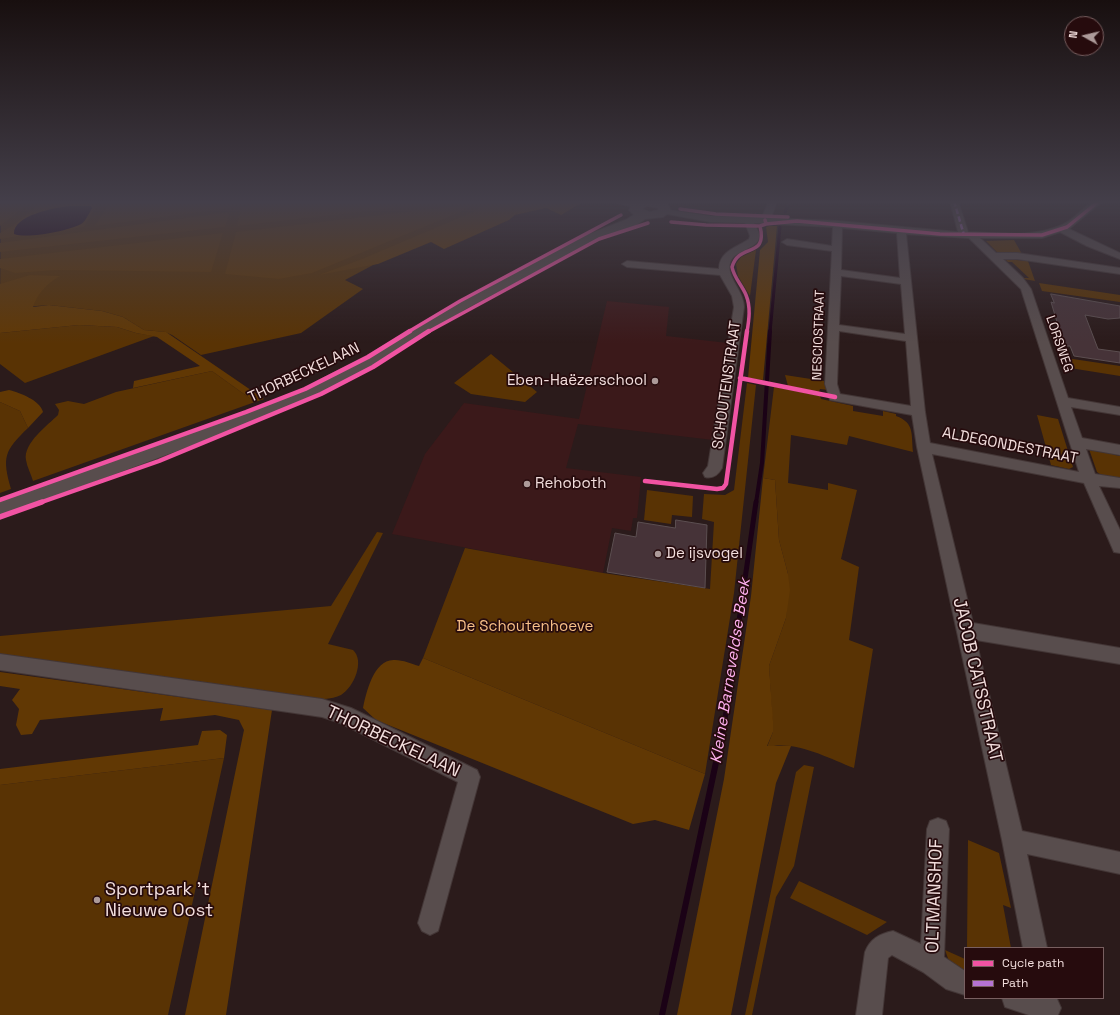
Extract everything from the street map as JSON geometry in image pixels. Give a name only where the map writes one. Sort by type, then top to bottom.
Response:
[{"type":"main road","name":"THORBECKELAAN","points":[[0,508],[229,425],[309,393],[371,361],[461,306],[570,248]]},
{"type":"street","points":[[627,264],[724,272],[723,267],[726,258],[739,248]]},
{"type":"street","points":[[832,248],[836,249]]},
{"type":"street","name":"JACOB CATSSTRAAT","points":[[903,248],[918,412],[924,447],[1036,947]]},
{"type":"street","name":"LORSWEG","points":[[985,248],[995,256],[1026,289],[1089,479],[1120,547]]},
{"type":"street","points":[[1101,248],[1120,256]]},
{"type":"street","name":"NESCIOSTRAAT","points":[[836,249],[831,384],[835,397],[918,412]]},
{"type":"street","points":[[995,256],[1017,256],[1120,271]]},
{"type":"street","name":"SCHOUTENSTRAAT","points":[[710,473],[715,468],[739,306],[737,293],[724,272]]},
{"type":"street","points":[[836,272],[907,282]]},
{"type":"street","points":[[833,327],[912,339]]},
{"type":"street","points":[[1064,401],[1120,411]]},
{"type":"street","points":[[1076,442],[1120,450]]},
{"type":"street","name":"ALDEGONDESTRAAT","points":[[924,447],[1089,479],[1120,483]]},
{"type":"street","points":[[966,630],[1120,656]]},
{"type":"street","name":"THORBECKELAAN","points":[[0,662],[322,708],[344,715],[470,777],[430,923]]},
{"type":"street","name":"OLTMANSHOF","points":[[932,963],[938,829]]},
{"type":"street","points":[[1013,840],[1120,863]]},
{"type":"street","name":"OLTMANSHOF","points":[[869,1015],[877,952],[885,945],[893,943],[932,963],[955,980],[964,983]]},
{"type":"street","points":[[1018,999],[1048,1007]]},
{"type":"shaded area","points":[[0,248],[33,248],[0,252]]},
{"type":"shaded area","points":[[91,248],[218,248],[211,272],[56,270],[15,273],[0,268],[0,259]]},
{"type":"shaded area","points":[[232,248],[372,248],[312,273],[279,279],[225,274]]},
{"type":"shaded area","points":[[387,248],[416,248],[378,264],[319,275]]},
{"type":"shaded area","points":[[762,248],[775,248],[763,380],[748,378],[760,250]]},
{"type":"shaded area","points":[[30,275],[60,276],[44,289],[33,307],[49,305],[102,311],[123,317],[144,330],[166,332],[264,399],[255,402],[212,371],[133,388],[134,381],[200,366],[157,337],[136,333],[117,327],[79,325],[0,333],[0,284]]},
{"type":"shaded area","name":"Rehoboth","points":[[607,301],[669,307],[666,336],[728,343],[713,440],[578,424],[566,468],[641,477],[637,518],[633,518],[631,531],[612,528],[603,573],[392,534],[425,454],[464,403],[579,419]]},
{"type":"shaded area","points":[[9,390],[19,393],[34,401],[43,412],[28,428],[20,411],[0,402],[0,392]]},
{"type":"shaded area","points":[[763,478],[775,480],[779,540],[788,574],[790,590],[786,618],[769,666],[773,732],[767,746],[791,746],[776,783],[731,1015],[677,1015],[724,779],[751,596]]},
{"type":"shaded area","points":[[423,658],[705,774],[689,830],[655,820],[633,824],[376,720],[363,708],[372,678],[376,670],[382,665],[388,661],[395,660],[404,661],[419,666]]},
{"type":"shaded area","points":[[0,672],[272,710],[226,1015],[185,1015],[244,730],[239,720],[215,715],[160,721],[163,708],[40,720],[32,734],[21,735],[16,725],[19,709],[12,700],[20,689],[0,686]]},
{"type":"shaded area","points":[[220,730],[227,735],[224,758],[0,785],[0,769],[198,745],[202,731]]},
{"type":"green space","points":[[1,248],[414,248],[375,264],[345,280],[363,289],[301,333],[201,355],[172,335],[165,332],[144,330],[123,317],[102,311],[49,305],[0,309]]},
{"type":"green space","points":[[993,248],[1019,248],[1022,254],[999,254]]},
{"type":"green space","points":[[756,250],[750,296],[738,276],[736,264],[741,257]]},
{"type":"green space","points":[[1005,259],[1028,261],[1035,281],[1023,279],[1022,278],[1029,278],[1012,262],[1008,262]]},
{"type":"green space","points":[[1039,283],[1120,295],[1120,302],[1042,291]]},
{"type":"green space","points":[[79,325],[117,327],[136,333],[154,336],[25,383],[0,364],[0,333]]},
{"type":"green space","points":[[491,354],[537,392],[525,402],[471,394],[454,383]]},
{"type":"green space","points":[[1066,358],[1120,366],[1120,376],[1070,368]]},
{"type":"green space","points":[[212,371],[255,402],[33,481],[26,460],[28,447],[37,435],[58,415],[59,410],[55,404],[68,401],[84,404],[116,392]]},
{"type":"green space","points":[[785,375],[824,381],[829,390],[820,389],[819,392],[788,386]]},
{"type":"green space","name":"De Schoutenhoeve","points":[[747,383],[756,385],[734,593],[705,774],[423,658],[465,548],[603,573],[710,589],[714,522],[702,519],[704,494],[725,495],[734,490]]},
{"type":"green space","points":[[774,387],[820,396],[821,399],[853,406],[853,411],[883,416],[883,411],[896,414],[896,416],[906,422],[911,430],[913,452],[849,436],[847,445],[791,435],[788,483],[828,490],[828,483],[857,490],[841,559],[859,567],[849,640],[873,649],[854,768],[823,755],[800,748],[778,745],[767,747],[773,732],[769,666],[786,618],[788,574],[779,540],[775,480],[763,478]]},
{"type":"green space","points":[[0,402],[20,411],[28,428],[14,443],[7,455],[6,469],[11,489],[0,493]]},
{"type":"green space","points":[[1037,415],[1058,419],[1073,467],[1069,469],[1051,465]]},
{"type":"green space","points":[[1089,449],[1120,456],[1120,479],[1104,477],[1097,472]]},
{"type":"green space","points":[[647,490],[693,496],[692,517],[672,515],[671,524],[644,520]]},
{"type":"green space","points":[[377,532],[383,533],[328,644],[353,650],[358,661],[358,667],[354,680],[346,691],[337,697],[307,700],[0,656],[0,636],[331,606]]},
{"type":"green space","name":"Sportpark 't Nieuwe Oost","points":[[224,758],[168,1015],[0,1015],[0,785]]},
{"type":"green space","points":[[804,765],[814,767],[794,866],[776,897],[752,1015],[745,1015],[796,772]]},
{"type":"green space","points":[[968,840],[999,853],[1011,908],[1003,905],[1011,947],[967,947]]},
{"type":"green space","points":[[799,881],[887,922],[867,935],[790,898]]},
{"type":"green space","points":[[945,950],[964,959],[964,974],[950,964]]},
{"type":"building","points":[[1051,294],[1120,306],[1120,318],[1108,319],[1085,315],[1098,349],[1120,352],[1120,363],[1074,356],[1070,346],[1067,346],[1060,332],[1051,302],[1054,303]]},
{"type":"building","name":"De ijsvogel","points":[[676,520],[707,525],[705,588],[607,572],[615,533],[636,537],[638,522],[675,528]]},
{"type":"waterway","name":"Kleine Barneveldse Beek","points":[[770,332],[778,248]]},
{"type":"waterway","name":"Kleine Barneveldse Beek","points":[[756,503],[762,463],[770,331]]},
{"type":"waterway","name":"Kleine Barneveldse Beek","points":[[724,726],[756,502]]},
{"type":"waterway","name":"Kleine Barneveldse Beek","points":[[662,1015],[724,725]]},
{"type":"cycle path","points":[[0,500],[246,412],[305,389],[368,357],[460,301],[559,248]]},
{"type":"cycle path","points":[[0,517],[159,461],[271,416],[321,394],[373,367],[446,321],[582,248]]},
{"type":"cycle path","points":[[645,481],[717,489],[723,488],[726,484],[749,317],[747,298],[733,272],[732,267],[733,262],[737,257],[752,248]]},
{"type":"cycle path","points":[[740,378],[835,397]]},
{"type":"place","name":"Eben-Haëzerschool","points":[[655,381]]},
{"type":"place","name":"Rehoboth","points":[[527,484]]},
{"type":"place","name":"De ijsvogel","points":[[658,554]]},
{"type":"place","name":"Sportpark 't Nieuwe Oost","points":[[97,900]]}]
